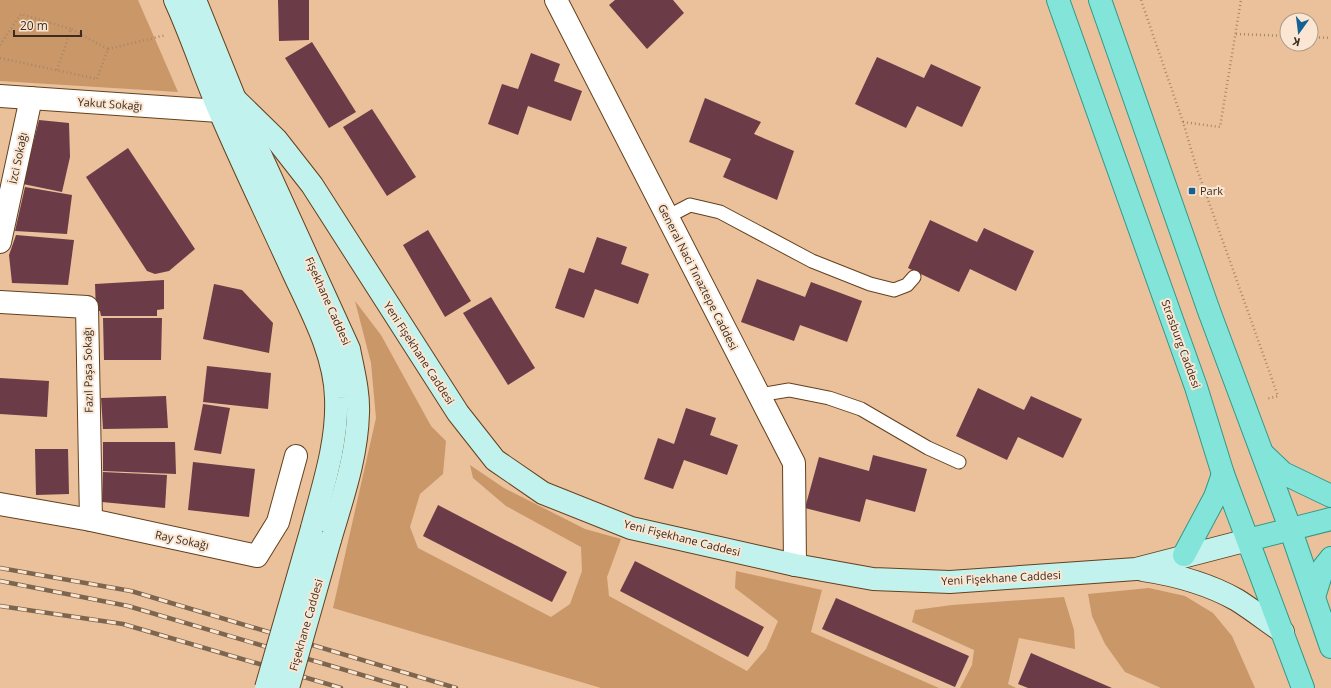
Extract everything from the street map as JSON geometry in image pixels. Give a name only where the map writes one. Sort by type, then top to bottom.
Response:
[{"type":"main road","name":"Fişekhane Caddesi","points":[[175,0],[350,349],[356,382],[358,412],[356,446],[288,688]]},
{"type":"main road","name":"Fişekhane Caddesi","points":[[195,0],[227,105],[324,342],[333,373],[336,397],[335,429],[330,459],[312,528],[266,688]]},
{"type":"main road","name":"Strasburg Caddesi","points":[[1058,0],[1196,387],[1223,474],[1303,688]]},
{"type":"main road","points":[[1100,0],[1243,406],[1290,528],[1331,647]]},
{"type":"main road","name":"Yeni Fişekhane Caddesi","points":[[227,105],[276,139],[312,185],[458,413],[495,460],[543,493],[631,528],[795,565],[872,579],[950,582],[1136,569]]},
{"type":"main road","points":[[1259,450],[1283,473],[1331,496]]},
{"type":"main road","points":[[1184,555],[1215,497],[1223,474]]},
{"type":"main road","points":[[1136,569],[1184,555],[1331,519]]},
{"type":"main road","points":[[1314,597],[1323,568],[1331,558]]},
{"type":"main road","points":[[1136,569],[1193,580],[1219,591],[1237,601],[1283,632]]},
{"type":"street","name":"General Naci Tınaztepe Caddesi","points":[[556,0],[794,463],[795,565]]},
{"type":"street","name":"Yakut Sokağı","points":[[0,96],[102,103],[227,105]]},
{"type":"street","name":"İzci Sokağı","points":[[0,242],[31,98]]},
{"type":"street","name":"Fazıl Paşa Sokağı","points":[[0,302],[87,307],[91,520]]},
{"type":"street","name":"Ray Sokağı","points":[[0,504],[91,520],[257,556],[278,522],[296,456]]},
{"type":"lane","points":[[667,217],[690,205],[720,212],[812,261],[870,284],[894,290],[907,285],[914,277]]},
{"type":"lane","points":[[759,395],[789,390],[829,398],[861,409],[928,448],[959,462]]},
{"type":"path","points":[[1141,0],[1183,122],[1196,166],[1278,396],[1243,406]]},
{"type":"path","points":[[1183,122],[1220,127],[1241,0]]},
{"type":"path","points":[[0,45],[21,14],[71,29],[108,49],[189,29]]},
{"type":"path","points":[[57,70],[71,29]]},
{"type":"path","points":[[1236,34],[1279,36]]},
{"type":"path","points":[[1319,37],[1331,38]]},
{"type":"path","points":[[102,103],[97,79],[108,49]]},
{"type":"path","points":[[0,58],[97,79]]},
{"type":"shaded area","points":[[0,0],[138,0],[178,92],[0,81]]},
{"type":"shaded area","points":[[355,301],[381,335],[431,426],[446,441],[443,474],[420,494],[410,527],[418,548],[551,617],[570,604],[582,571],[581,547],[506,506],[473,478],[470,465],[504,488],[585,529],[621,539],[607,577],[609,596],[747,671],[766,649],[778,621],[735,588],[736,571],[822,590],[811,632],[939,688],[601,688],[333,608],[376,418],[371,363]]},
{"type":"shaded area","points":[[1149,588],[1185,596],[1213,613],[1232,636],[1255,688],[1161,688],[1125,672],[1105,644],[1092,616],[1088,594]]},
{"type":"shaded area","points":[[1064,597],[1074,630],[1075,649],[1019,638],[1008,684],[1016,688],[960,688],[972,665],[974,650],[912,622],[915,610],[952,605]]},
{"type":"building","points":[[278,0],[309,0],[309,40],[279,41]]},
{"type":"building","points":[[615,0],[673,0],[684,13],[647,49],[609,5]]},
{"type":"building","points":[[312,42],[356,112],[329,128],[285,58]]},
{"type":"building","points":[[531,53],[560,64],[554,81],[582,91],[571,121],[528,106],[518,135],[488,124],[502,84],[518,89]]},
{"type":"building","points":[[877,57],[924,78],[931,64],[981,87],[962,127],[917,106],[906,128],[855,104]]},
{"type":"building","points":[[705,98],[761,122],[754,134],[794,151],[777,200],[723,177],[731,159],[689,142]]},
{"type":"building","points":[[372,109],[416,177],[387,196],[343,127]]},
{"type":"building","points":[[39,120],[69,123],[70,157],[62,192],[23,184]]},
{"type":"building","points":[[128,148],[195,249],[169,271],[155,274],[147,271],[86,177]]},
{"type":"building","points":[[25,187],[72,195],[67,234],[15,231]]},
{"type":"building","points":[[930,220],[977,242],[984,228],[1034,251],[1016,291],[970,269],[959,292],[908,268]]},
{"type":"building","points":[[428,230],[471,301],[445,317],[403,245]]},
{"type":"building","points":[[16,235],[74,240],[68,285],[12,283],[9,255]]},
{"type":"building","points":[[597,237],[627,247],[621,264],[649,274],[638,304],[595,289],[584,318],[555,308],[569,268],[584,273]]},
{"type":"building","points":[[757,279],[805,297],[811,282],[862,301],[847,342],[800,325],[794,341],[741,322]]},
{"type":"building","points":[[164,280],[164,309],[157,310],[157,316],[101,316],[100,311],[96,311],[95,284]]},
{"type":"building","points":[[214,284],[242,290],[273,323],[269,353],[203,339]]},
{"type":"building","points":[[491,297],[535,368],[508,385],[463,313]]},
{"type":"building","points":[[103,318],[162,318],[161,360],[104,360]]},
{"type":"building","points":[[207,366],[271,373],[268,409],[203,402]]},
{"type":"building","points":[[0,378],[49,381],[47,417],[0,414]]},
{"type":"building","points":[[978,388],[1024,410],[1031,396],[1082,419],[1063,458],[1018,437],[1007,460],[956,436]]},
{"type":"building","points":[[166,396],[168,428],[103,429],[101,398]]},
{"type":"building","points":[[203,404],[230,408],[221,454],[194,450]]},
{"type":"building","points":[[686,408],[716,418],[710,435],[738,445],[727,475],[684,460],[673,489],[644,479],[658,438],[674,444]]},
{"type":"building","points":[[103,442],[175,442],[176,474],[103,471]]},
{"type":"building","points":[[35,449],[68,449],[69,494],[36,495]]},
{"type":"building","points":[[873,455],[927,469],[915,512],[866,499],[860,522],[805,508],[819,457],[869,471]]},
{"type":"building","points":[[193,462],[255,469],[249,517],[188,510]]},
{"type":"building","points":[[103,472],[167,475],[165,508],[102,502]]},
{"type":"building","points":[[438,505],[567,572],[552,602],[423,536]]},
{"type":"building","points":[[635,561],[764,627],[748,657],[620,591]]},
{"type":"building","points":[[836,598],[969,656],[955,687],[822,629]]},
{"type":"building","points":[[1031,653],[1112,688],[1028,688],[1018,684]]},
{"type":"railway","points":[[0,568],[131,591],[456,688]]},
{"type":"railway","points":[[0,581],[128,606],[406,688]]},
{"type":"railway","points":[[0,606],[123,624],[341,688]]},
{"type":"place","name":"Park","points":[[1192,191]]}]
